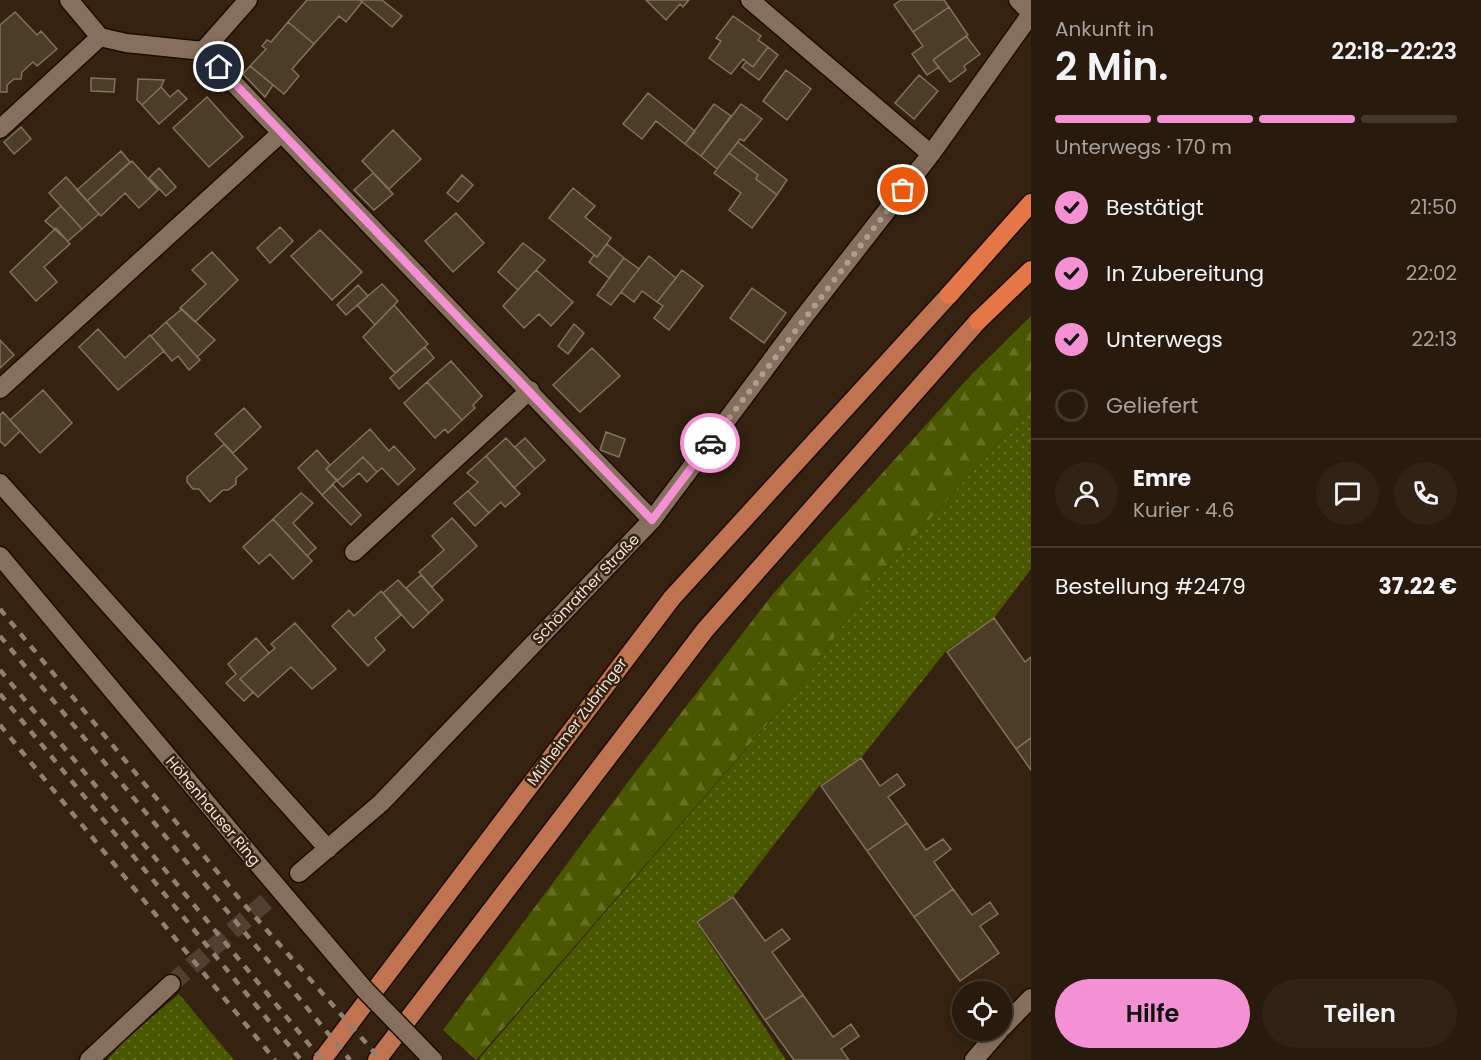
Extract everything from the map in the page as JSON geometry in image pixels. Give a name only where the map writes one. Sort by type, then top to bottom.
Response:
[{"type":"highway","points":[[955,288],[1031,203]]},
{"type":"highway","points":[[955,288],[1031,214]]},
{"type":"highway","points":[[978,321],[1031,270]]},
{"type":"main road","name":"Mülheimer Zubringer","points":[[322,1060],[672,598],[955,288]]},
{"type":"main road","points":[[377,1060],[705,630],[978,321]]},
{"type":"street","points":[[69,0],[100,37],[126,43],[203,51],[652,520]]},
{"type":"street","points":[[203,51],[248,0]]},
{"type":"street","points":[[750,0],[931,154]]},
{"type":"street","points":[[1018,0],[1031,13]]},
{"type":"street","name":"Schönrather Straße","points":[[299,873],[381,803],[652,520],[931,154],[1031,13]]},
{"type":"street","points":[[0,129],[100,37]]},
{"type":"street","points":[[0,389],[281,133]]},
{"type":"street","points":[[354,552],[530,390]]},
{"type":"street","points":[[0,483],[328,849]]},
{"type":"street","name":"Höhenhauser Ring","points":[[0,555],[365,990],[433,1060]]},
{"type":"street","points":[[88,1060],[171,984]]},
{"type":"street","points":[[1012,1018],[1031,998]]},
{"type":"street","points":[[974,1060],[991,1041]]},
{"type":"green space","points":[[1031,316],[1031,406],[869,587],[802,684],[476,1060],[443,1030],[634,774],[772,595],[972,374]]},
{"type":"green space","points":[[1031,406],[1031,569],[994,618],[946,651],[861,758],[820,785],[736,894],[696,922],[786,1060],[478,1060],[802,684],[869,587]]},
{"type":"green space","points":[[179,994],[234,1060],[107,1060],[124,1041]]},
{"type":"building","points":[[307,0],[360,0],[362,2],[346,22],[339,16],[314,44],[288,22]]},
{"type":"building","points":[[360,0],[382,0],[402,16],[392,27]]},
{"type":"building","points":[[646,0],[689,0],[683,7],[680,4],[666,20]]},
{"type":"building","points":[[901,0],[944,0],[949,7],[913,32],[894,5]]},
{"type":"building","points":[[949,7],[968,35],[933,60],[939,67],[927,75],[912,54],[923,46],[913,32]]},
{"type":"building","points":[[15,12],[37,35],[41,31],[57,49],[37,66],[33,62],[22,72],[21,79],[14,79],[7,85],[7,92],[0,92],[0,25]]},
{"type":"building","points":[[733,16],[761,36],[758,40],[768,47],[753,67],[743,59],[731,74],[709,58],[721,41],[716,38]]},
{"type":"building","points":[[288,22],[314,44],[292,69],[299,76],[284,94],[250,66],[266,49],[262,46],[267,40],[271,42]]},
{"type":"building","points":[[966,36],[980,54],[964,66],[966,70],[950,82],[933,60]]},
{"type":"building","points":[[768,47],[778,55],[759,80],[742,67],[746,62],[753,67]]},
{"type":"building","points":[[250,66],[273,85],[265,97],[243,74]]},
{"type":"building","points":[[786,70],[811,89],[787,120],[763,101]]},
{"type":"building","points":[[919,75],[938,91],[914,119],[895,103]]},
{"type":"building","points":[[91,78],[115,79],[114,92],[91,91]]},
{"type":"building","points":[[138,79],[164,80],[161,87],[142,105],[137,100]]},
{"type":"building","points":[[161,87],[170,97],[178,90],[187,99],[159,124],[142,105]]},
{"type":"building","points":[[648,93],[695,131],[685,144],[656,121],[642,139],[623,124]]},
{"type":"building","points":[[207,97],[243,137],[209,167],[173,128]]},
{"type":"building","points":[[714,104],[731,116],[701,156],[685,144]]},
{"type":"building","points":[[741,104],[762,119],[744,141],[740,139],[717,169],[701,156]]},
{"type":"building","points":[[21,127],[31,139],[14,154],[4,142]]},
{"type":"building","points":[[393,130],[421,159],[389,189],[362,161]]},
{"type":"building","points":[[738,142],[787,180],[777,195],[756,179],[758,175],[729,153]]},
{"type":"building","points":[[121,151],[130,162],[87,201],[77,190]]},
{"type":"building","points":[[729,153],[758,175],[756,179],[777,195],[752,228],[729,210],[741,193],[714,173]]},
{"type":"building","points":[[132,161],[158,190],[139,208],[125,193],[101,216],[87,201]]},
{"type":"building","points":[[159,168],[176,187],[166,196],[149,178]]},
{"type":"building","points":[[373,173],[393,194],[374,210],[354,190]]},
{"type":"building","points":[[462,175],[473,185],[458,202],[447,193]]},
{"type":"building","points":[[66,177],[99,214],[82,229],[49,193]]},
{"type":"building","points":[[573,188],[595,206],[585,217],[611,238],[597,257],[549,218]]},
{"type":"building","points":[[61,206],[82,229],[68,241],[45,221]]},
{"type":"building","points":[[456,213],[484,243],[453,272],[425,241]]},
{"type":"building","points":[[280,227],[293,241],[270,263],[257,248]]},
{"type":"building","points":[[56,228],[70,244],[44,267],[57,282],[36,301],[10,272]]},
{"type":"building","points":[[320,230],[362,272],[332,300],[291,256]]},
{"type":"building","points":[[523,243],[545,260],[518,290],[498,272]]},
{"type":"building","points":[[607,244],[624,258],[609,278],[589,262],[594,255],[597,257]]},
{"type":"building","points":[[212,252],[238,280],[195,322],[180,308],[206,284],[192,270]]},
{"type":"building","points":[[649,256],[676,278],[657,302],[642,291],[634,302],[621,292]]},
{"type":"building","points":[[624,258],[639,269],[611,305],[597,295]]},
{"type":"building","points":[[536,270],[573,302],[551,326],[539,314],[524,328],[503,306]]},
{"type":"building","points":[[682,270],[703,286],[669,330],[654,318],[663,306],[657,302]]},
{"type":"building","points":[[382,284],[398,301],[375,325],[357,305]]},
{"type":"building","points":[[358,285],[368,296],[346,315],[337,305]]},
{"type":"building","points":[[752,288],[786,313],[764,343],[730,318]]},
{"type":"building","points":[[394,305],[428,344],[395,373],[363,337]]},
{"type":"building","points":[[182,309],[215,340],[197,357],[166,322]]},
{"type":"building","points":[[166,322],[200,360],[189,370],[178,356],[172,361],[151,336]]},
{"type":"building","points":[[574,324],[584,333],[568,354],[558,346]]},
{"type":"building","points":[[98,329],[125,358],[150,335],[164,351],[118,390],[79,347]]},
{"type":"building","points":[[0,340],[14,355],[0,368]]},
{"type":"building","points":[[425,347],[434,358],[399,389],[390,378]]},
{"type":"building","points":[[592,348],[620,376],[580,412],[553,385]]},
{"type":"building","points":[[451,361],[482,396],[473,405],[475,408],[462,420],[427,382]]},
{"type":"building","points":[[427,382],[462,420],[448,433],[445,429],[435,438],[404,403]]},
{"type":"building","points":[[43,390],[72,423],[40,453],[10,420]]},
{"type":"building","points":[[244,408],[261,427],[233,453],[215,434]]},
{"type":"building","points":[[3,412],[20,431],[5,446],[0,441],[0,415]]},
{"type":"building","points":[[370,429],[389,451],[394,446],[415,469],[398,485],[382,468],[377,472],[363,457],[337,481],[326,469]]},
{"type":"building","points":[[606,432],[625,439],[619,457],[600,450]]},
{"type":"building","points":[[506,438],[535,469],[514,488],[486,456]]},
{"type":"building","points":[[525,438],[545,460],[535,469],[515,447]]},
{"type":"building","points":[[224,444],[247,469],[236,478],[236,484],[228,490],[223,490],[210,502],[199,489],[193,489],[187,482],[187,477]]},
{"type":"building","points":[[317,450],[330,465],[326,469],[337,480],[322,495],[298,468]]},
{"type":"building","points":[[486,456],[520,494],[505,507],[501,502],[489,513],[468,491],[478,482],[467,473]]},
{"type":"building","points":[[363,457],[377,472],[367,482],[359,473],[343,487],[337,481]]},
{"type":"building","points":[[333,485],[361,515],[351,525],[322,495]]},
{"type":"building","points":[[468,491],[489,513],[475,526],[454,503]]},
{"type":"building","points":[[301,493],[313,503],[293,523],[316,548],[307,556],[273,519]]},
{"type":"building","points":[[452,518],[477,546],[432,587],[419,572],[444,550],[432,536]]},
{"type":"building","points":[[273,519],[312,561],[293,579],[270,554],[259,564],[243,547]]},
{"type":"building","points":[[421,575],[443,600],[429,613],[406,588]]},
{"type":"building","points":[[398,580],[429,613],[413,628],[383,593]]},
{"type":"building","points":[[381,591],[401,615],[375,638],[385,650],[368,666],[332,626],[349,610],[354,616]]},
{"type":"building","points":[[994,618],[1025,662],[1031,657],[1031,738],[1016,749],[947,652]]},
{"type":"building","points":[[295,623],[336,669],[312,689],[291,667],[258,697],[240,679],[275,648],[271,644]]},
{"type":"building","points":[[256,638],[269,653],[240,679],[253,692],[244,701],[226,683],[236,674],[228,664]]},
{"type":"building","points":[[1031,738],[1031,770],[1016,749]]},
{"type":"building","points":[[861,758],[880,786],[897,774],[905,785],[888,797],[907,823],[867,851],[821,786]]},
{"type":"building","points":[[907,823],[926,850],[943,839],[951,849],[934,862],[953,889],[914,917],[867,851]]},
{"type":"building","points":[[953,889],[972,915],[990,902],[998,914],[980,926],[999,953],[960,981],[914,917]]},
{"type":"building","points":[[733,897],[765,941],[782,929],[790,939],[772,952],[803,995],[765,1020],[697,922]]},
{"type":"building","points":[[803,995],[833,1037],[851,1024],[859,1036],[841,1049],[849,1060],[794,1060],[765,1020]]},
{"type":"tunnel","points":[[171,984],[299,873]]},
{"type":"railway","points":[[0,609],[243,903],[381,1060]]},
{"type":"railway","points":[[0,636],[350,1060]]},
{"type":"railway","points":[[0,670],[322,1060]]},
{"type":"railway","points":[[0,694],[301,1060]]},
{"type":"railway","points":[[0,725],[275,1060]]},
{"type":"way so far","points":[[710,443],[803,318],[903,190]]},
{"type":"route","points":[[219,67],[652,520],[710,443]]}]
